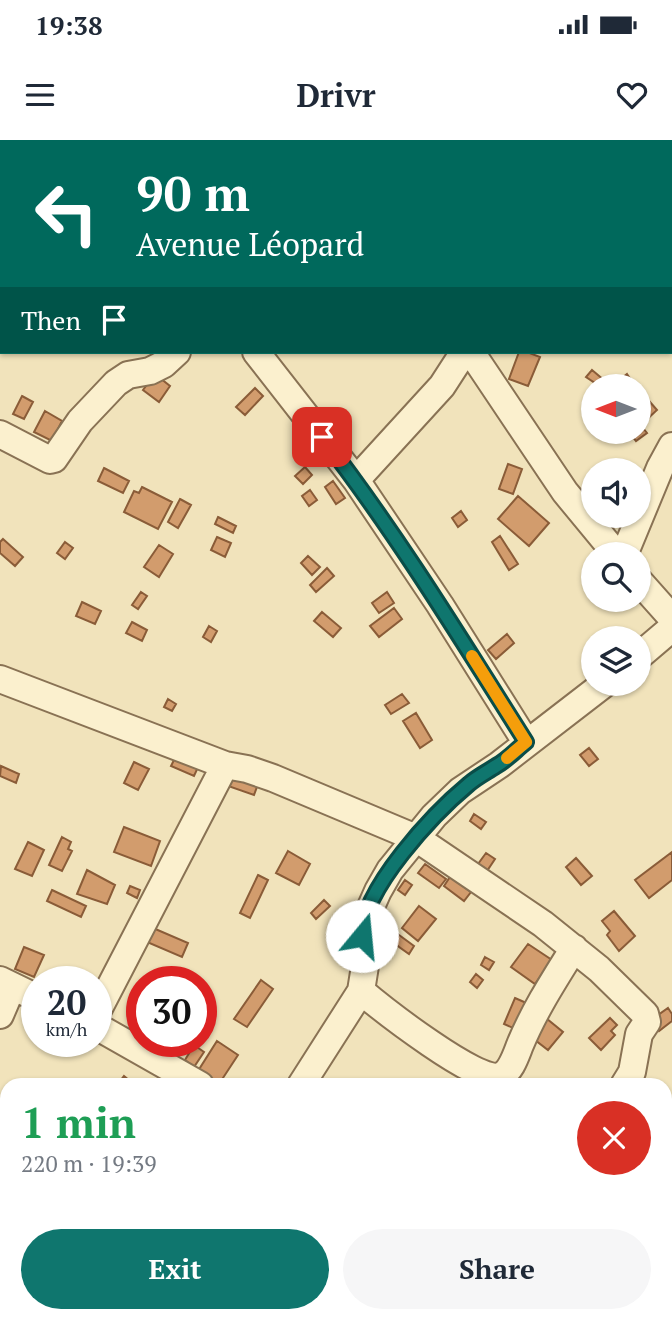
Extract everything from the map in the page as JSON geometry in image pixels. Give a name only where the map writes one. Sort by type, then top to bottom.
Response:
[{"type":"street","points":[[0,434],[50,460],[54,459],[80,421],[116,383],[128,375],[150,371],[164,364],[175,354]]},
{"type":"street","points":[[258,354],[356,480],[440,605],[526,742]]},
{"type":"street","points":[[356,480],[442,386],[463,354]]},
{"type":"street","points":[[472,354],[565,492],[606,542]]},
{"type":"street","points":[[629,542],[672,446]]},
{"type":"street","points":[[651,594],[672,618]]},
{"type":"street","points":[[651,646],[672,628]]},
{"type":"street","points":[[0,679],[225,765],[273,778],[416,838],[574,947],[647,1018],[639,1034],[632,1072],[628,1078]]},
{"type":"street","points":[[306,1078],[361,992],[365,976],[362,936],[365,920],[390,870],[434,816],[460,791],[499,765],[588,696]]},
{"type":"street","points":[[112,983],[225,765]]},
{"type":"street","points":[[361,992],[392,1017],[453,1058],[490,1078],[499,1077],[515,1058],[529,1021],[574,947]]},
{"type":"street","points":[[0,1015],[6,983]]},
{"type":"street","points":[[112,1035],[188,1078]]},
{"type":"building","points":[[518,354],[540,357],[528,386],[509,379]]},
{"type":"building","points":[[155,374],[170,386],[159,402],[143,390]]},
{"type":"building","points":[[255,388],[263,396],[245,415],[236,407]]},
{"type":"building","points":[[22,396],[33,402],[24,419],[13,414]]},
{"type":"building","points":[[651,403],[657,410],[651,416]]},
{"type":"building","points":[[45,411],[62,421],[52,441],[34,432]]},
{"type":"building","points":[[508,464],[522,469],[513,494],[499,489]]},
{"type":"building","points":[[305,467],[312,475],[303,484],[295,476]]},
{"type":"building","points":[[104,468],[129,481],[123,493],[98,481]]},
{"type":"building","points":[[333,481],[345,498],[336,504],[325,487]]},
{"type":"building","points":[[142,487],[172,502],[158,529],[124,512],[134,491],[139,493]]},
{"type":"building","points":[[310,490],[317,500],[309,506],[302,496]]},
{"type":"building","points":[[518,496],[549,523],[529,546],[498,519]]},
{"type":"building","points":[[180,499],[191,505],[178,528],[168,522]]},
{"type":"building","points":[[461,511],[467,520],[458,527],[452,518]]},
{"type":"building","points":[[218,517],[236,526],[233,533],[215,524]]},
{"type":"building","points":[[500,536],[518,564],[509,570],[492,542]]},
{"type":"building","points":[[217,537],[231,543],[225,557],[211,550]]},
{"type":"building","points":[[3,539],[23,557],[15,566],[0,553],[0,542]]},
{"type":"building","points":[[65,542],[73,548],[65,559],[57,553]]},
{"type":"building","points":[[159,545],[173,554],[159,577],[144,567]]},
{"type":"building","points":[[308,556],[320,567],[312,575],[301,563]]},
{"type":"building","points":[[327,568],[334,576],[316,592],[310,585]]},
{"type":"building","points":[[141,592],[147,596],[138,609],[132,605]]},
{"type":"building","points":[[387,592],[394,603],[379,613],[372,603]]},
{"type":"building","points":[[82,602],[101,611],[95,624],[76,616]]},
{"type":"building","points":[[394,608],[402,619],[379,637],[370,626]]},
{"type":"building","points":[[322,612],[341,628],[333,637],[314,621]]},
{"type":"building","points":[[132,622],[147,630],[142,641],[126,633]]},
{"type":"building","points":[[209,626],[217,631],[211,642],[203,637]]},
{"type":"building","points":[[507,634],[514,643],[496,659],[488,650]]},
{"type":"building","points":[[402,694],[409,703],[391,714],[385,705]]},
{"type":"building","points":[[168,699],[176,704],[172,711],[164,707]]},
{"type":"building","points":[[416,713],[432,740],[420,748],[403,721]]},
{"type":"building","points":[[589,748],[598,759],[589,766],[580,755]]},
{"type":"building","points":[[176,756],[199,765],[194,776],[171,766]]},
{"type":"building","points":[[134,762],[149,769],[138,790],[124,783]]},
{"type":"building","points":[[1,766],[19,774],[16,783],[0,776]]},
{"type":"building","points":[[232,775],[258,784],[254,795],[228,786]]},
{"type":"building","points":[[474,814],[486,822],[481,829],[470,821]]},
{"type":"building","points":[[124,827],[160,841],[151,866],[114,852]]},
{"type":"building","points":[[62,837],[71,842],[68,849],[72,851],[62,871],[49,865]]},
{"type":"building","points":[[28,842],[44,850],[32,876],[15,869]]},
{"type":"building","points":[[288,851],[310,864],[299,885],[276,873]]},
{"type":"building","points":[[672,852],[672,880],[649,898],[635,880]]},
{"type":"building","points":[[486,853],[495,859],[487,871],[478,864]]},
{"type":"building","points":[[576,858],[592,876],[581,885],[566,867]]},
{"type":"building","points":[[425,864],[446,879],[439,888],[418,873]]},
{"type":"building","points":[[87,870],[115,885],[107,904],[77,894]]},
{"type":"building","points":[[258,875],[268,880],[250,918],[240,913]]},
{"type":"building","points":[[450,877],[471,892],[464,901],[444,886]]},
{"type":"building","points":[[405,880],[412,885],[405,895],[398,890]]},
{"type":"building","points":[[130,886],[140,890],[137,898],[127,893]]},
{"type":"building","points":[[52,890],[86,906],[81,917],[47,901]]},
{"type":"building","points":[[324,900],[330,906],[316,919],[311,913]]},
{"type":"building","points":[[419,906],[436,919],[418,941],[402,928]]},
{"type":"building","points":[[614,911],[635,936],[619,951],[607,935],[610,931],[602,921]]},
{"type":"building","points":[[380,921],[414,946],[409,954],[374,929]]},
{"type":"building","points":[[153,928],[188,943],[182,957],[147,942]]},
{"type":"building","points":[[528,944],[552,960],[535,984],[511,967]]},
{"type":"building","points":[[24,947],[44,955],[39,966],[21,966],[21,972],[15,969]]},
{"type":"building","points":[[485,957],[494,962],[489,970],[481,965]]},
{"type":"building","points":[[476,974],[483,980],[477,988],[470,982]]},
{"type":"building","points":[[261,980],[273,989],[247,1027],[234,1019]]},
{"type":"building","points":[[515,998],[531,1005],[520,1031],[504,1024]]},
{"type":"building","points":[[668,1008],[672,1021],[659,1031],[651,1020]]},
{"type":"building","points":[[541,1014],[563,1032],[548,1050],[526,1033]]},
{"type":"building","points":[[610,1018],[617,1025],[611,1031],[615,1035],[601,1050],[589,1038]]},
{"type":"building","points":[[217,1041],[238,1055],[223,1078],[209,1078],[198,1071],[207,1057],[217,1057]]},
{"type":"building","points":[[187,1057],[201,1057],[194,1067],[185,1060]]},
{"type":"slow traffic","points":[[472,656],[526,742],[507,758]]},
{"type":"route","points":[[322,437],[356,480],[440,605],[526,742],[499,765],[473,780],[434,816],[390,870],[362,927],[362,936]]}]
